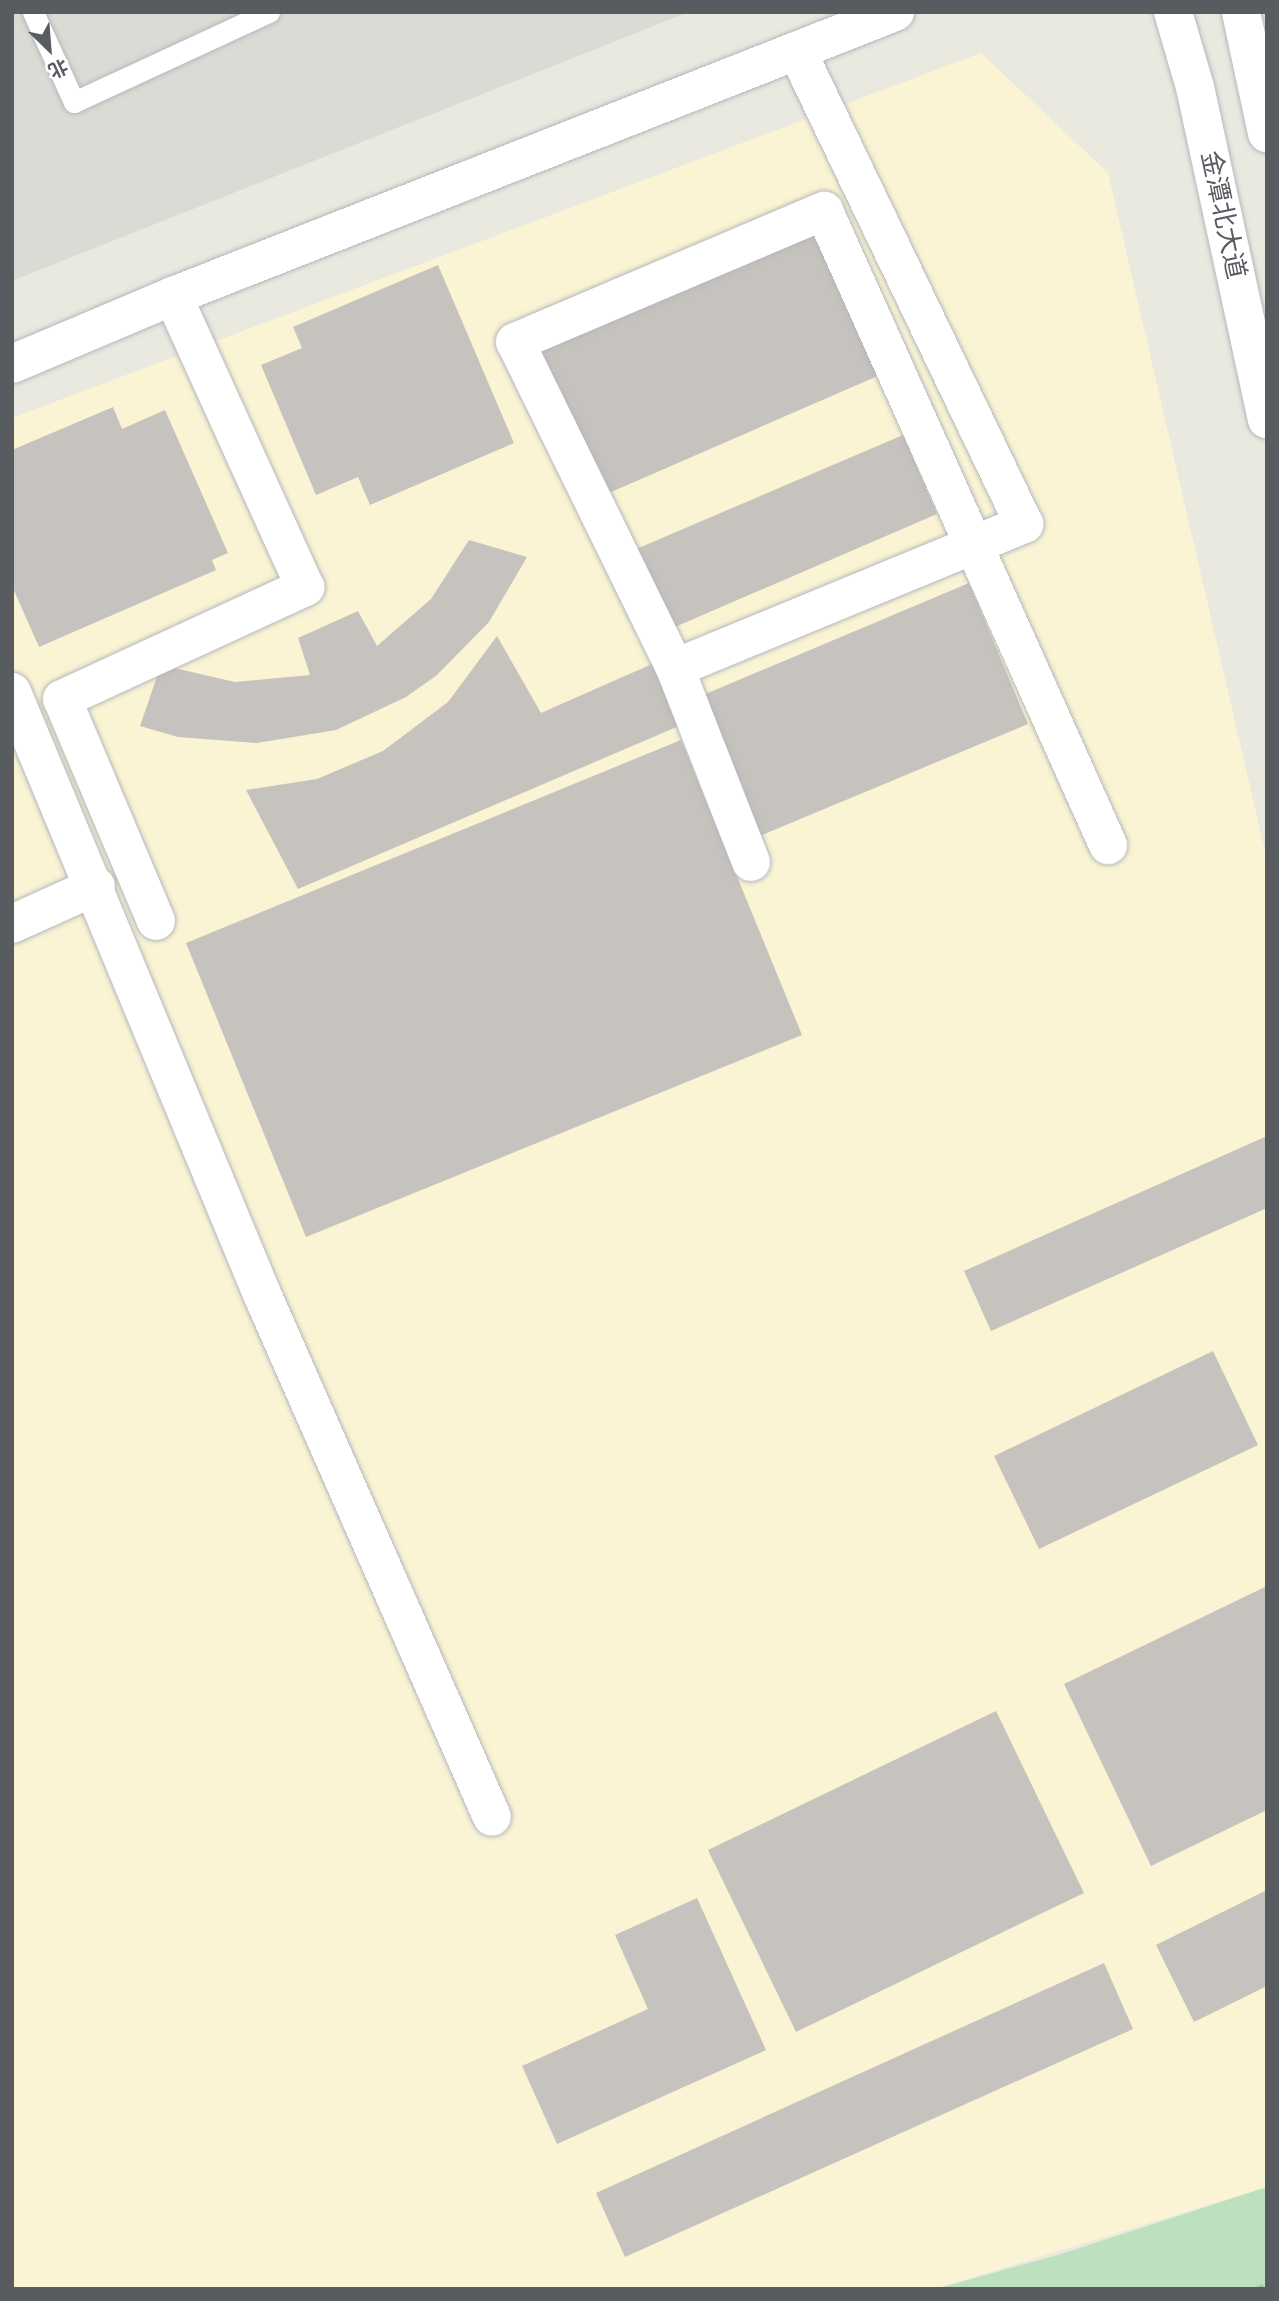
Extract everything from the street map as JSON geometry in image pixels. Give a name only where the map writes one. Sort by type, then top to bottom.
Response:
[{"type":"street","points":[[12,364],[173,296],[895,12]]},
{"type":"street","name":"金潭北大道","points":[[1173,12],[1195,87],[1267,419]]},
{"type":"street","points":[[1241,12],[1267,133]]},
{"type":"street","points":[[675,668],[1024,524],[797,51]]},
{"type":"street","points":[[751,862],[675,668],[514,342],[824,211],[971,546],[1108,845]]},
{"type":"street","points":[[156,920],[62,699],[305,587],[173,296]]},
{"type":"street","points":[[12,692],[96,886],[262,1294],[492,1817]]},
{"type":"street","points":[[12,924],[96,886]]},
{"type":"lane","points":[[33,12],[74,102],[269,12]]},
{"type":"path","points":[[1257,2289],[1267,2285]]},
{"type":"shaded area","points":[[12,12],[689,12],[12,281]]},
{"type":"shaded area","points":[[981,53],[1108,173],[1267,860],[1267,2187],[935,2289],[12,2289],[12,418]]},
{"type":"green space","points":[[1267,2187],[1267,2289],[935,2289],[1058,2255]]},
{"type":"building","points":[[817,231],[880,375],[602,496],[539,352]]},
{"type":"building","points":[[438,265],[514,443],[370,505],[358,477],[316,495],[261,365],[302,348],[293,327]]},
{"type":"building","points":[[113,407],[122,429],[165,410],[228,553],[212,560],[216,570],[39,647],[12,586],[12,450]]},
{"type":"building","points":[[903,435],[937,514],[668,630],[634,550]]},
{"type":"building","points":[[469,540],[527,557],[489,622],[437,675],[406,697],[336,730],[257,743],[178,737],[140,726],[161,665],[235,682],[310,675],[298,638],[358,611],[377,646],[431,599]]},
{"type":"building","points":[[969,583],[1028,724],[755,838],[696,698]]},
{"type":"building","points":[[497,636],[541,713],[652,664],[679,726],[298,889],[246,790],[317,779],[383,751],[448,702]]},
{"type":"building","points":[[681,740],[802,1035],[306,1237],[186,943]]},
{"type":"building","points":[[1267,1136],[1267,1208],[991,1331],[964,1271]]},
{"type":"building","points":[[1213,1351],[1258,1445],[1039,1549],[994,1456]]},
{"type":"building","points":[[1267,1586],[1267,1810],[1151,1866],[1064,1684]]},
{"type":"building","points":[[996,1711],[1084,1893],[796,2032],[708,1850]]},
{"type":"building","points":[[1267,1890],[1267,1986],[1194,2022],[1156,1945]]},
{"type":"building","points":[[697,1898],[766,2050],[557,2144],[522,2066],[648,2009],[615,1935]]},
{"type":"building","points":[[1104,1963],[1133,2029],[625,2257],[596,2193]]}]
